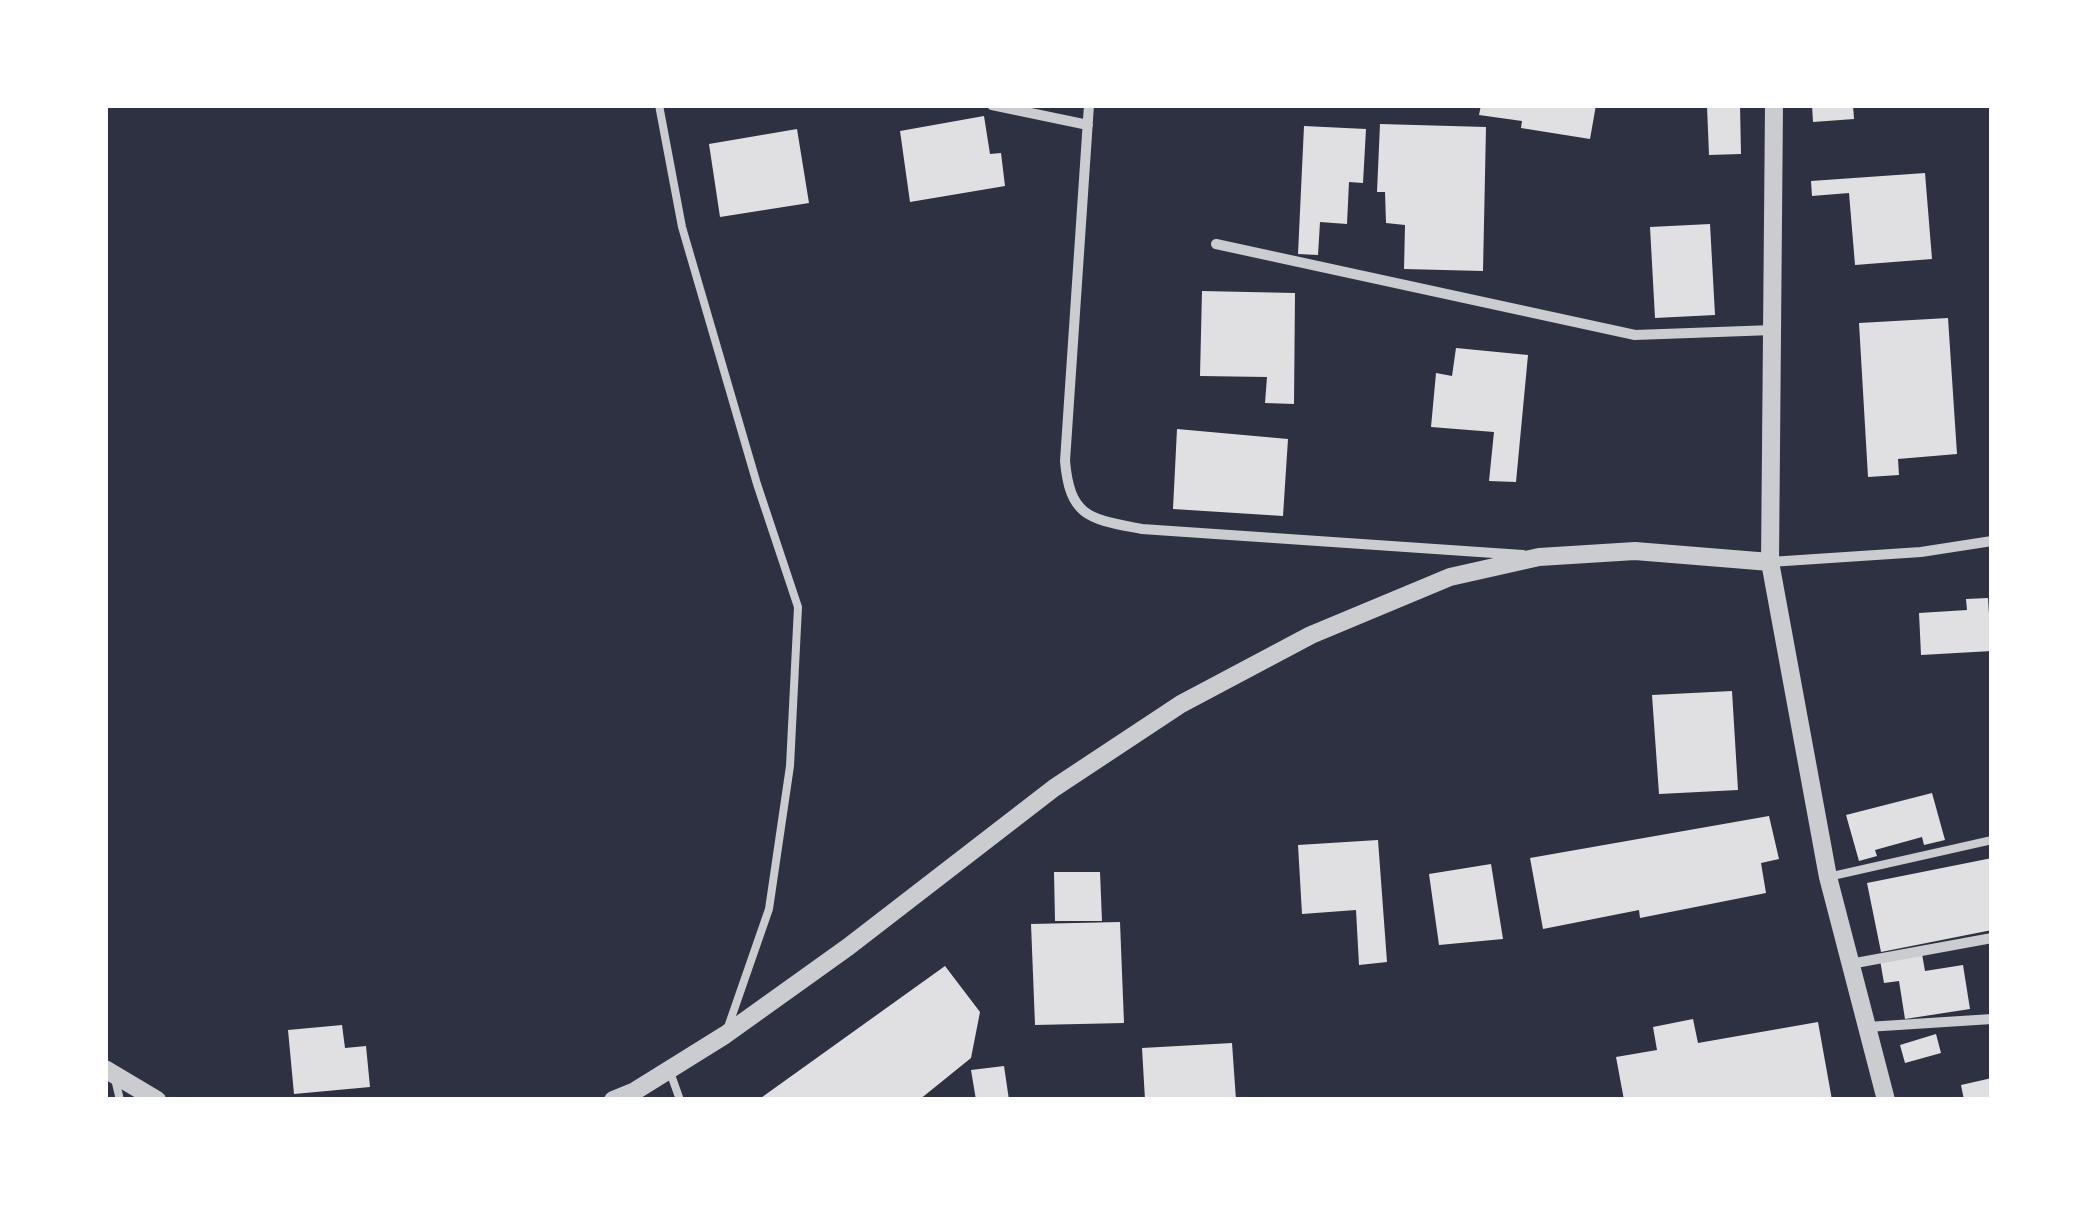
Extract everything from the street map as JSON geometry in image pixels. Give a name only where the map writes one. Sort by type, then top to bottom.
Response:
[{"type":"street","points":[[992,105],[1088,125]]},
{"type":"street","points":[[1089,105],[1065,461],[1068,488],[1075,504],[1106,522],[1142,529],[1540,556],[1635,551],[1770,562],[1921,552],[1992,541]]},
{"type":"street","points":[[1774,105],[1770,562],[1828,878],[1886,1100]]},
{"type":"street","points":[[1216,244],[1635,335],[1773,330]]},
{"type":"street","points":[[613,1100],[725,1036],[1054,788],[1181,704],[1310,635],[1450,577],[1540,556]]},
{"type":"street","points":[[1850,964],[1992,938]]},
{"type":"street","points":[[1867,1027],[1992,1019]]},
{"type":"street","points":[[110,1072],[157,1100]]},
{"type":"lane","points":[[659,105],[682,227],[757,484],[798,606],[790,766],[769,908],[725,1036]]},
{"type":"lane","points":[[1828,878],[1992,840]]},
{"type":"lane","points":[[668,1070],[680,1100]]},
{"type":"lane","points":[[110,1072],[120,1100]]},
{"type":"building","points":[[1481,105],[1596,105],[1590,139],[1521,128],[1522,121],[1479,115]]},
{"type":"building","points":[[1740,105],[1741,154],[1709,155],[1707,106]]},
{"type":"building","points":[[1812,105],[1853,105],[1854,119],[1813,122]]},
{"type":"building","points":[[984,116],[990,154],[1001,153],[1005,186],[910,202],[900,131]]},
{"type":"building","points":[[1380,124],[1486,127],[1483,271],[1404,269],[1405,225],[1386,223],[1385,192],[1377,192]]},
{"type":"building","points":[[1304,126],[1366,129],[1363,183],[1349,182],[1347,224],[1320,222],[1318,255],[1298,254]]},
{"type":"building","points":[[797,129],[809,203],[720,217],[709,144]]},
{"type":"building","points":[[1925,173],[1932,259],[1855,265],[1849,193],[1812,196],[1811,181]]},
{"type":"building","points":[[1710,224],[1715,315],[1655,318],[1650,227]]},
{"type":"building","points":[[1202,291],[1295,293],[1294,404],[1265,403],[1267,377],[1200,376]]},
{"type":"building","points":[[1948,318],[1957,454],[1898,459],[1899,475],[1868,477],[1859,323]]},
{"type":"building","points":[[1456,348],[1528,355],[1516,482],[1489,481],[1494,432],[1431,427],[1436,373],[1452,376]]},
{"type":"building","points":[[1177,429],[1288,439],[1283,516],[1173,509]]},
{"type":"building","points":[[1988,598],[1992,651],[1921,655],[1919,613],[1967,610],[1966,599]]},
{"type":"building","points":[[1732,691],[1738,790],[1659,794],[1652,695]]},
{"type":"building","points":[[1932,793],[1945,840],[1924,845],[1922,837],[1875,850],[1877,856],[1859,861],[1846,815]]},
{"type":"building","points":[[1769,816],[1779,859],[1761,863],[1766,893],[1640,918],[1639,910],[1543,929],[1530,858]]},
{"type":"building","points":[[1378,840],[1387,962],[1359,965],[1356,910],[1302,914],[1298,845]]},
{"type":"building","points":[[1992,858],[1992,930],[1881,952],[1867,883]]},
{"type":"building","points":[[1491,864],[1503,939],[1439,945],[1429,874]]},
{"type":"building","points":[[1054,872],[1100,872],[1102,921],[1055,921]]},
{"type":"building","points":[[1120,922],[1124,1023],[1035,1025],[1031,924]]},
{"type":"building","points":[[1922,954],[1925,971],[1963,965],[1970,1009],[1905,1019],[1899,981],[1884,983],[1880,960]]},
{"type":"building","points":[[945,966],[980,1012],[971,1058],[919,1100],[758,1100]]},
{"type":"building","points":[[1693,1019],[1698,1043],[1818,1022],[1832,1100],[1624,1100],[1616,1057],[1657,1050],[1653,1027]]},
{"type":"building","points":[[342,1025],[345,1048],[366,1046],[370,1087],[294,1094],[288,1030]]},
{"type":"building","points":[[1936,1034],[1941,1053],[1905,1063],[1900,1045]]},
{"type":"building","points":[[1232,1043],[1236,1100],[1145,1100],[1142,1048]]},
{"type":"building","points":[[1004,1066],[1009,1100],[976,1100],[971,1070]]},
{"type":"building","points":[[1992,1078],[1992,1100],[1964,1100],[1961,1085]]}]
